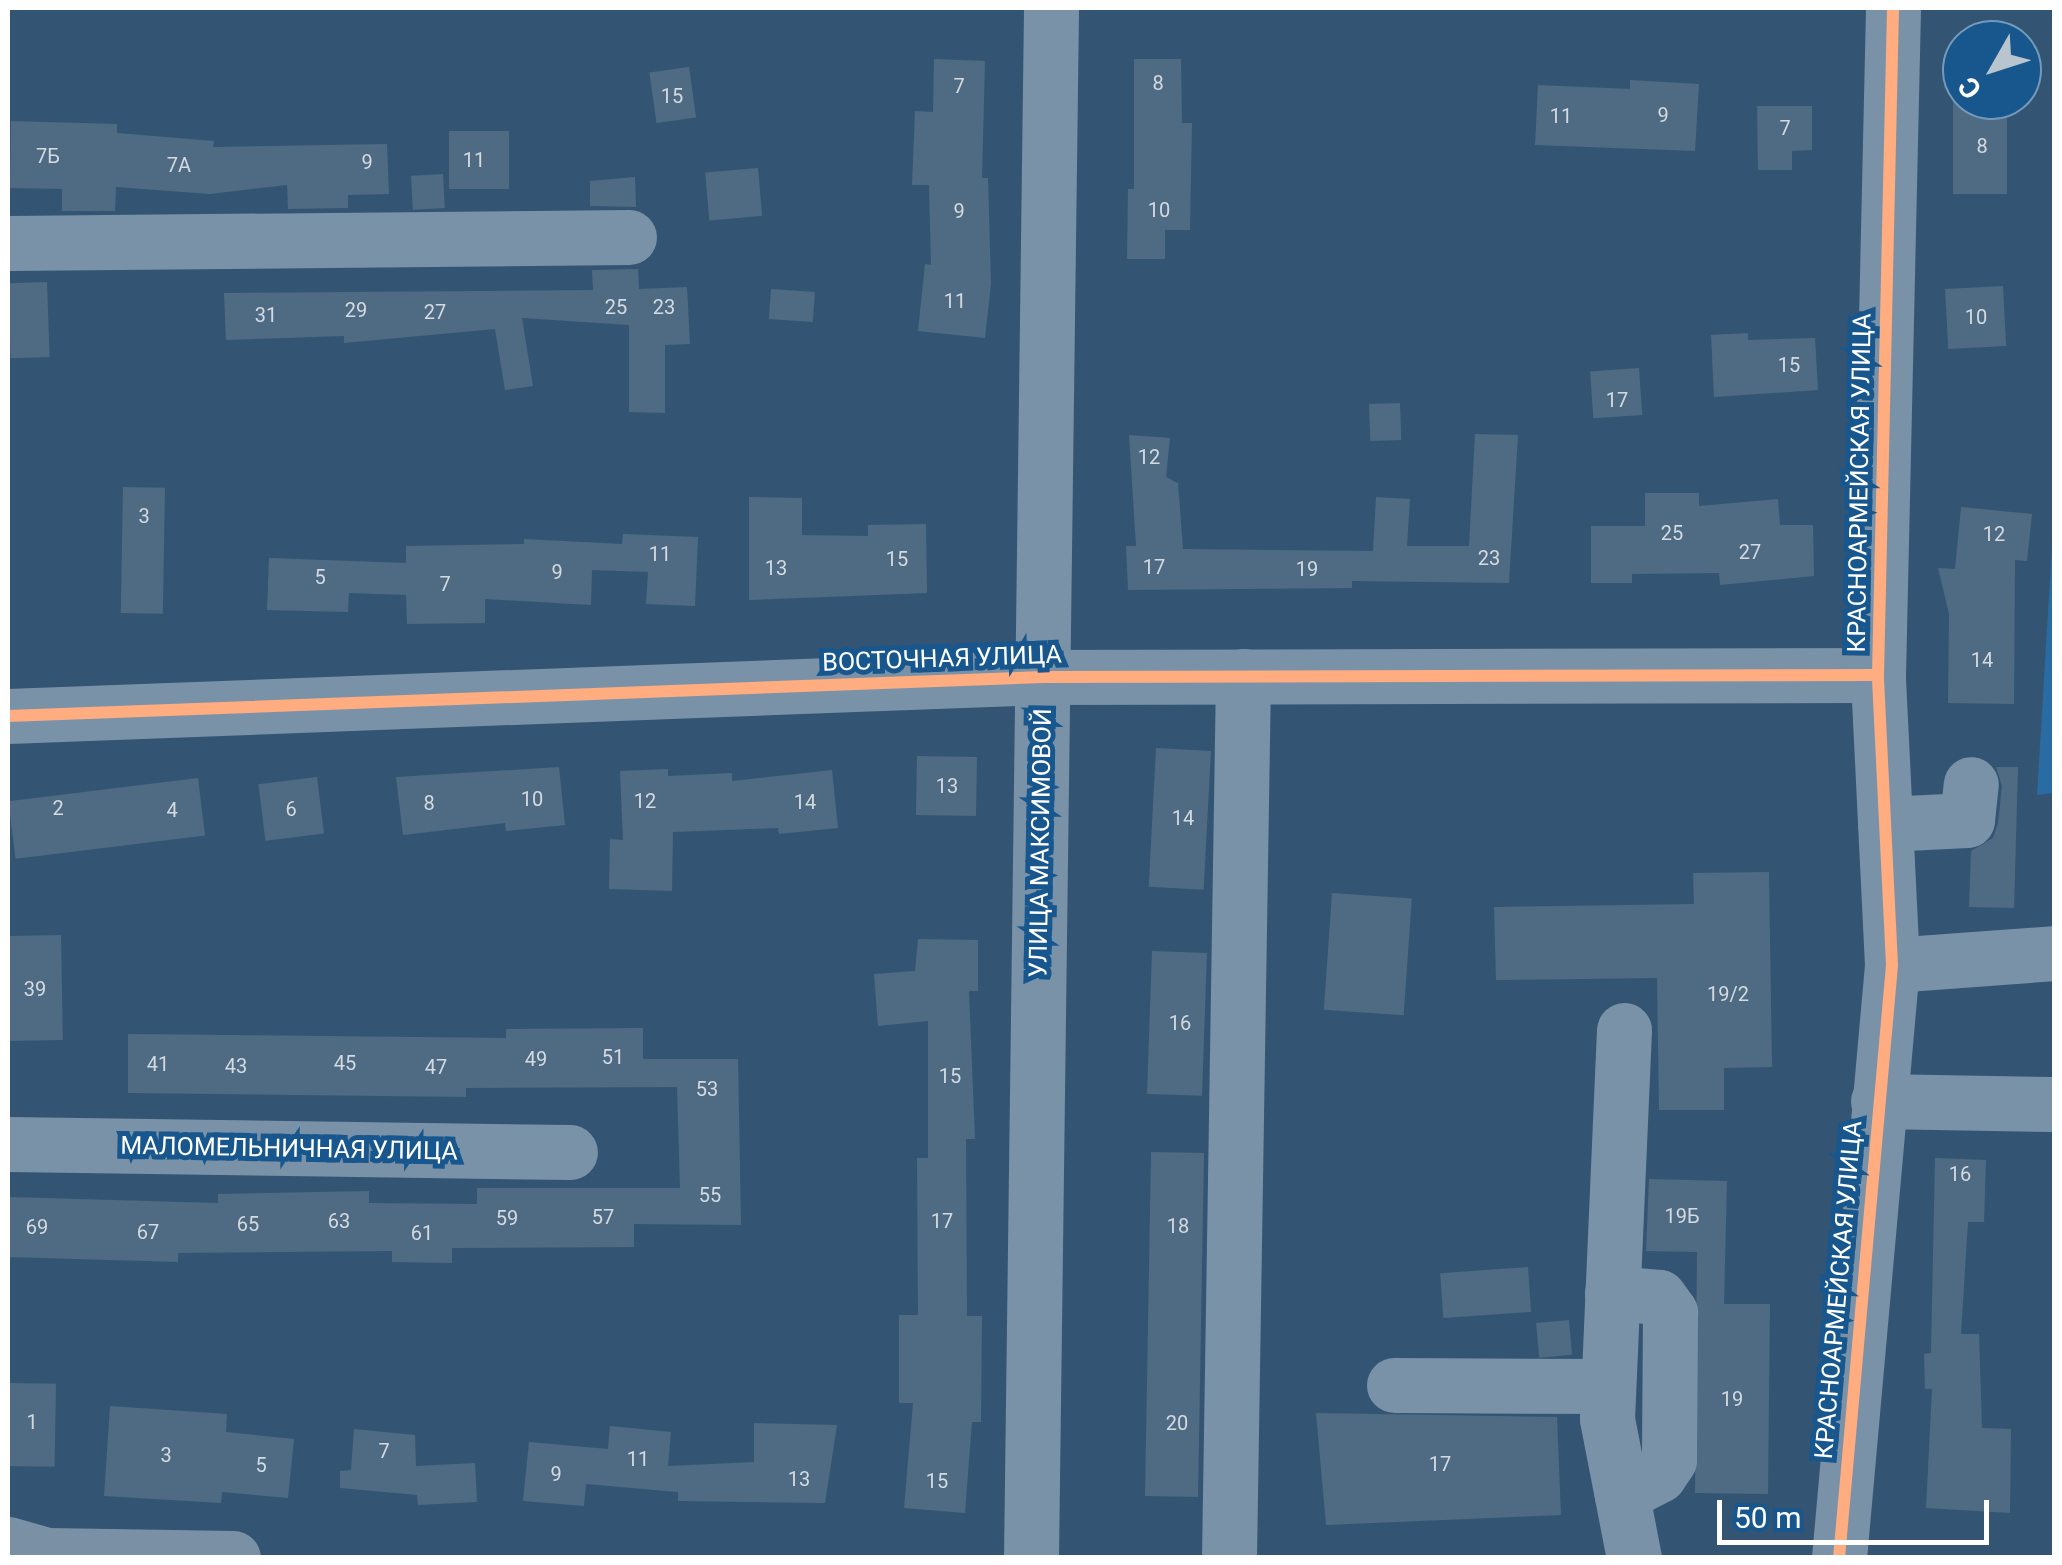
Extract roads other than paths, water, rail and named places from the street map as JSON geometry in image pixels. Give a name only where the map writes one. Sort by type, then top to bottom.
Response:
[{"type":"main road","points":[[8,1544],[47,1556],[232,1558]]},
{"type":"street","name":"УЛИЦА МАКСИМОВОЙ","points":[[1031,1558],[1052,8]]},
{"type":"street","name":"КРАСНОАРМЕЙСКАЯ УЛИЦА","points":[[1839,1558],[1892,964],[1878,675],[1892,8]]},
{"type":"street","points":[[8,243],[629,238]]},
{"type":"street","name":"ВОСТОЧНАЯ УЛИЦА","points":[[8,716],[1044,677],[1878,675]]},
{"type":"street","points":[[1228,1558],[1243,676]]},
{"type":"street","points":[[1885,824],[1967,820],[1971,784]]},
{"type":"street","points":[[1892,964],[2054,953]]},
{"type":"street","points":[[1624,1030],[1607,1386],[1634,1558]]},
{"type":"street","points":[[1878,1101],[2054,1104]]},
{"type":"street","name":"МАЛОМЕЛЬНИЧНАЯ УЛИЦА","points":[[8,1144],[570,1152]]},
{"type":"street","points":[[1612,1294],[1659,1297],[1670,1312],[1674,1442],[1659,1475],[1622,1494]]},
{"type":"street","points":[[1394,1385],[1607,1386]]}]
